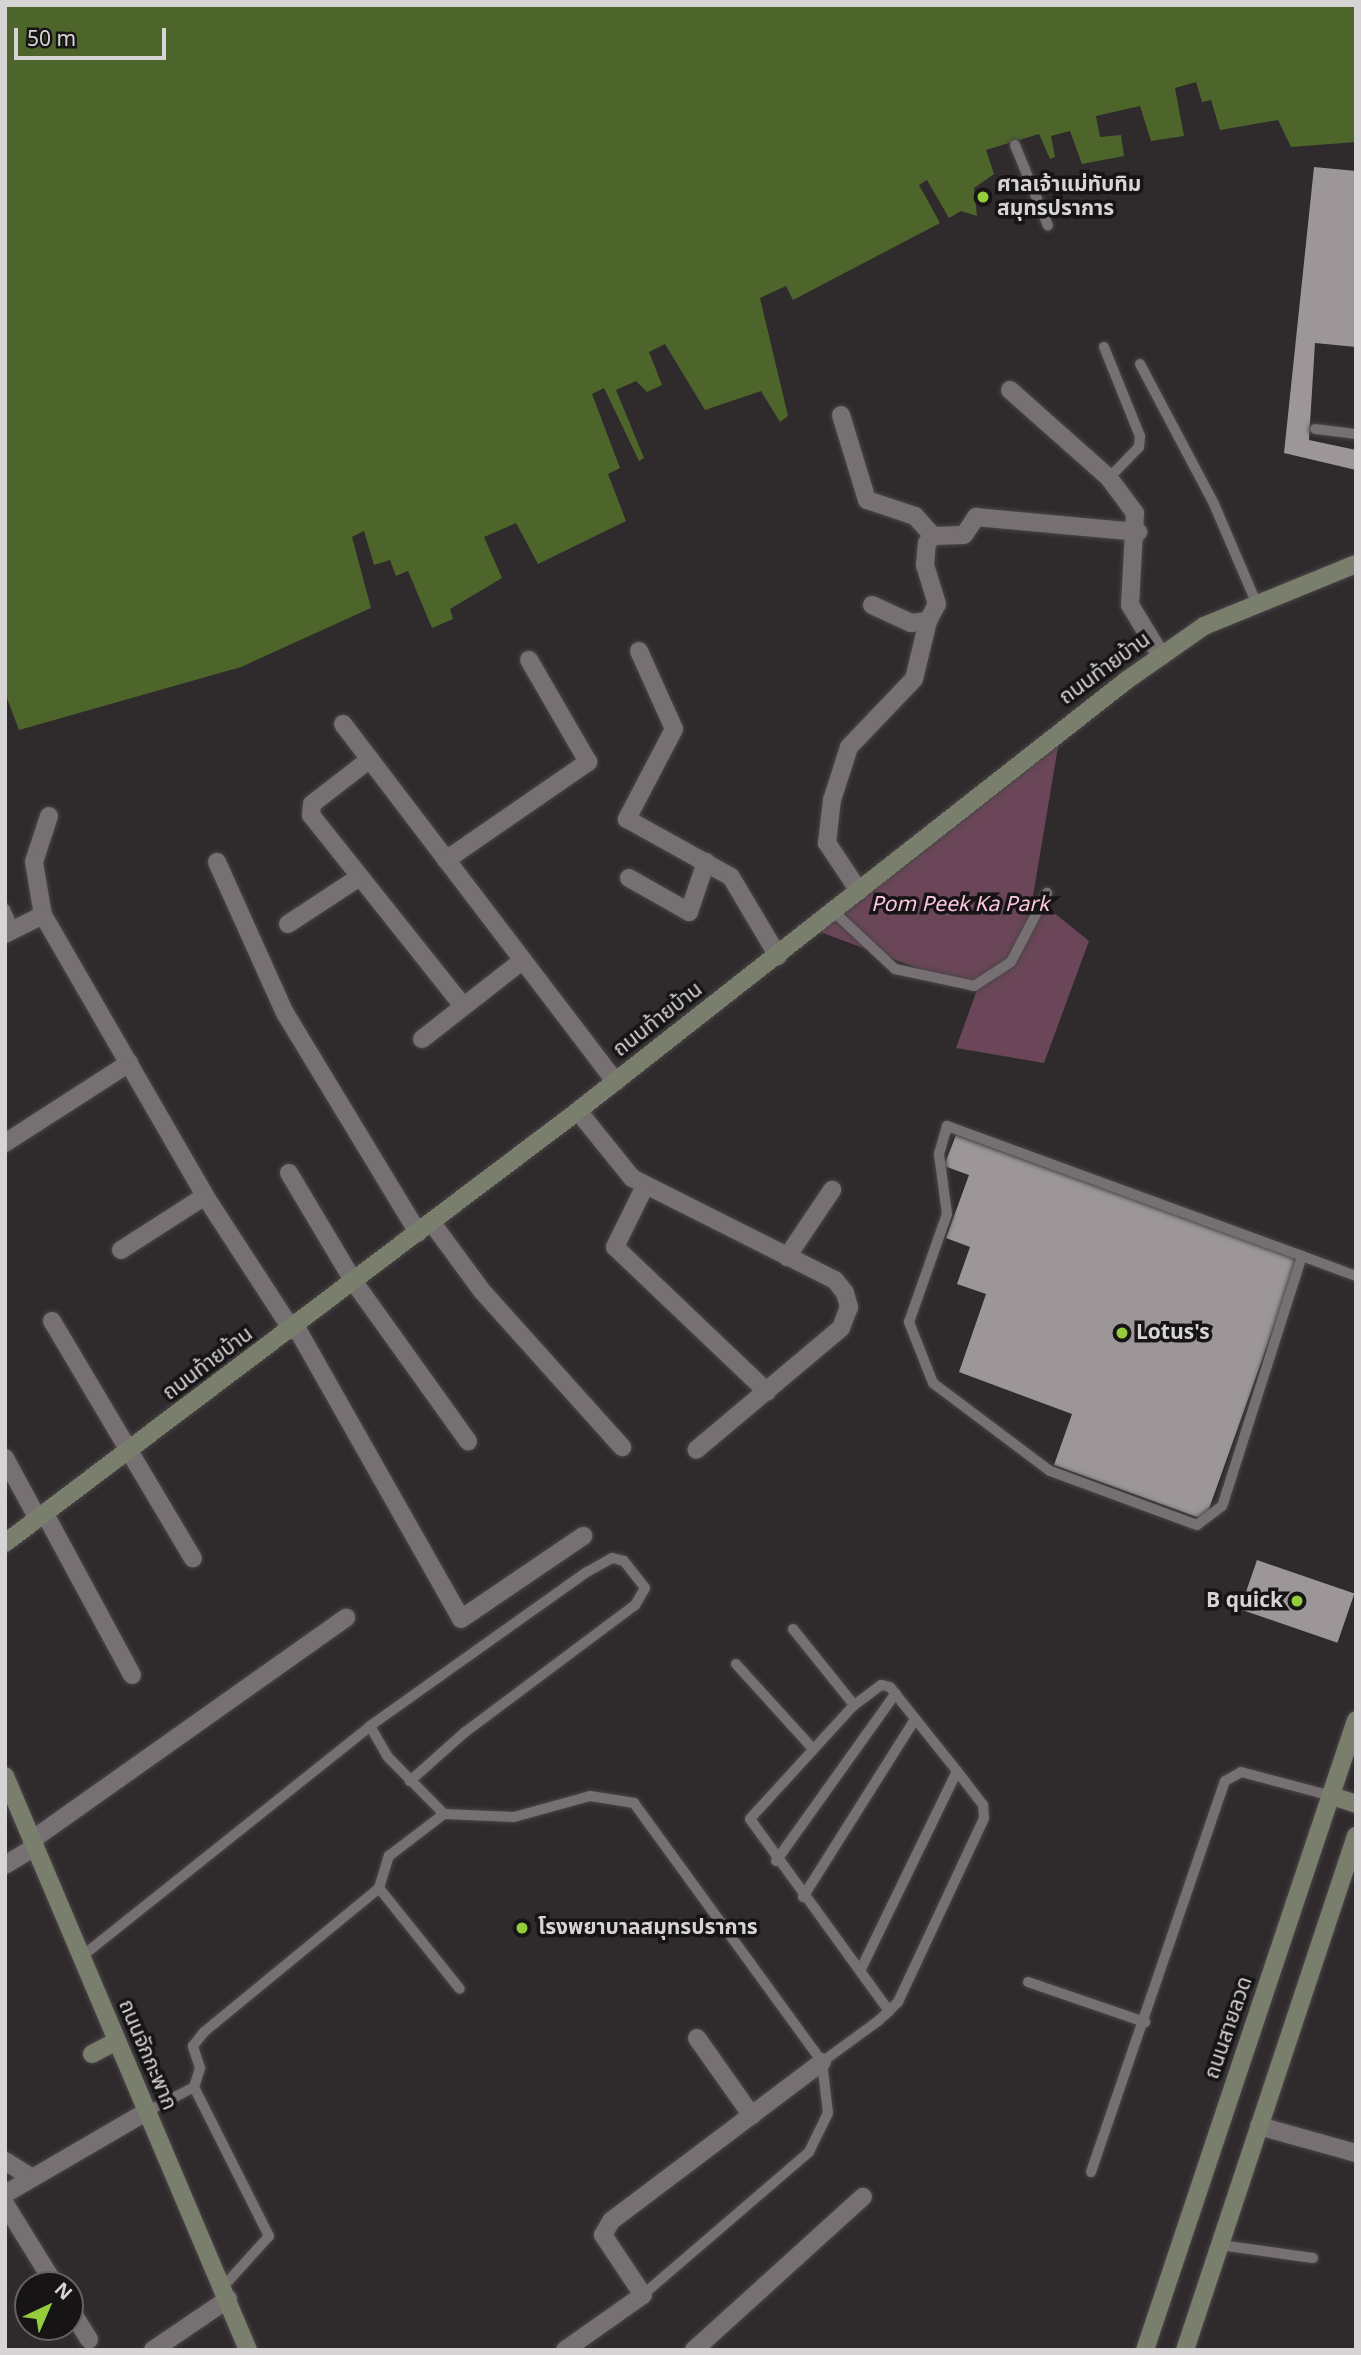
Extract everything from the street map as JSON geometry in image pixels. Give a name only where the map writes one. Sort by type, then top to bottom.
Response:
[{"type":"street","points":[[1010,390],[1109,478],[1135,513],[1138,532],[1130,605],[1161,656]]},
{"type":"street","points":[[841,415],[867,500],[915,516],[933,536],[964,536],[976,517],[1138,532]]},
{"type":"street","points":[[859,891],[827,843],[832,800],[849,747],[914,679],[928,621],[937,604],[925,565],[933,536]]},
{"type":"street","name":"ถนนท้ายบ้าน","points":[[5,1543],[294,1328],[578,1111],[1161,656],[1204,626],[1256,602],[1356,564]]},
{"type":"street","points":[[872,606],[911,623],[928,621]]},
{"type":"street","points":[[639,651],[674,729],[627,818],[731,877],[778,956]]},
{"type":"street","points":[[446,860],[588,762],[529,660]]},
{"type":"street","points":[[343,724],[615,1082]]},
{"type":"street","points":[[370,759],[310,809],[358,878],[463,1006]]},
{"type":"street","points":[[49,816],[34,862],[43,915],[205,1196],[294,1328],[461,1619],[583,1536]]},
{"type":"street","points":[[217,862],[285,1013],[425,1228],[622,1447]]},
{"type":"street","points":[[629,878],[689,912],[706,863]]},
{"type":"street","points":[[288,924],[358,878]]},
{"type":"street","points":[[10,932],[43,915]]},
{"type":"street","points":[[422,1039],[523,960]]},
{"type":"street","points":[[5,1143],[128,1063]]},
{"type":"street","points":[[578,1111],[645,1186],[835,1280],[849,1307],[841,1328],[696,1450]]},
{"type":"street","points":[[289,1173],[354,1282],[468,1441]]},
{"type":"street","points":[[645,1186],[615,1247],[767,1392]]},
{"type":"street","points":[[787,1257],[832,1190]]},
{"type":"street","points":[[121,1250],[205,1196]]},
{"type":"street","points":[[52,1321],[131,1449],[193,1558]]},
{"type":"street","points":[[5,1458],[132,1675]]},
{"type":"street","points":[[5,1864],[346,1618]]},
{"type":"street","name":"ถนนสายลวด","points":[[1145,2350],[1356,1720]]},
{"type":"street","name":"ถนนจักกะพาก","points":[[6,1779],[248,2350]]},
{"type":"street","points":[[1332,1796],[1356,1804]]},
{"type":"street","points":[[1185,2350],[1356,1836]]},
{"type":"street","points":[[697,2038],[752,2116]]},
{"type":"street","points":[[92,2054],[116,2040]]},
{"type":"street","points":[[565,2350],[643,2295],[603,2235],[606,2227],[822,2063]]},
{"type":"street","points":[[5,2194],[146,2112]]},
{"type":"street","points":[[1259,2126],[1356,2153]]},
{"type":"street","points":[[5,2161],[31,2177]]},
{"type":"street","points":[[694,2350],[863,2197]]},
{"type":"street","points":[[5,2204],[46,2271]]},
{"type":"street","points":[[153,2350],[226,2293]]},
{"type":"street","points":[[84,2332],[89,2340]]},
{"type":"lane","points":[[1015,145],[1048,226]]},
{"type":"lane","points":[[1104,347],[1140,436],[1139,447],[1109,478]]},
{"type":"lane","points":[[1140,364],[1214,504],[1256,602]]},
{"type":"lane","points":[[1315,429],[1356,434]]},
{"type":"lane","points":[[834,912],[894,969],[974,986],[1011,962],[1047,893]]},
{"type":"lane","points":[[5,909],[10,932]]},
{"type":"lane","points":[[1302,1256],[1222,1506],[1197,1525],[1050,1471],[933,1383],[909,1322],[947,1214],[939,1154],[947,1126],[1302,1256],[1356,1276]]},
{"type":"lane","points":[[81,1957],[370,1726],[607,1559],[621,1559],[635,1573],[645,1588],[635,1605],[465,1732],[411,1781]]},
{"type":"lane","points":[[793,1629],[854,1704]]},
{"type":"lane","points":[[736,1664],[813,1749]]},
{"type":"lane","points":[[822,2063],[889,2011],[984,1818],[984,1805],[896,1693],[881,1685],[854,1704],[750,1819],[776,1861],[889,2011]]},
{"type":"lane","points":[[776,1861],[896,1693]]},
{"type":"lane","points":[[803,1897],[915,1718]]},
{"type":"lane","points":[[370,1726],[411,1781],[444,1814]]},
{"type":"lane","points":[[860,1971],[957,1771]]},
{"type":"lane","points":[[1091,2172],[1145,2022],[1225,1781],[1241,1772],[1332,1796]]},
{"type":"lane","points":[[226,2293],[269,2236],[194,2087],[200,2068],[193,2046],[204,2032],[379,1888],[389,1856],[444,1814],[514,1817],[590,1796],[635,1803],[822,2063],[828,2113],[809,2152],[643,2295]]},
{"type":"lane","points":[[379,1888],[460,1989]]},
{"type":"lane","points":[[1027,1982],[1145,2022]]},
{"type":"lane","points":[[146,2112],[194,2087]]},
{"type":"lane","points":[[1220,2245],[1313,2258]]},
{"type":"green space","name":"Pom Peek Ka Park","points":[[1061,729],[1033,896],[1089,941],[1044,1063],[956,1048],[977,990],[812,929]]},
{"type":"shaded area","points":[[5,5],[1356,5],[1356,142],[1291,147],[1278,120],[1220,130],[1211,100],[1202,102],[1196,82],[1175,88],[1184,136],[1151,141],[1140,106],[1096,116],[1100,137],[1121,135],[1124,156],[1082,164],[1070,131],[1051,136],[1055,157],[1050,159],[1039,134],[986,150],[994,174],[974,188],[977,216],[961,211],[949,218],[927,180],[919,185],[940,223],[793,300],[786,286],[760,298],[788,416],[780,422],[761,391],[705,410],[665,344],[649,352],[662,385],[647,392],[636,381],[616,390],[644,458],[639,461],[604,388],[592,394],[620,468],[608,474],[626,521],[538,564],[516,523],[484,537],[502,578],[450,609],[453,619],[432,628],[408,571],[396,576],[390,560],[374,565],[364,531],[352,537],[371,608],[241,667],[19,730],[5,693]]},
{"type":"building","points":[[1314,167],[1356,171],[1356,347],[1315,343],[1309,440],[1356,450],[1356,470],[1284,453]]},
{"type":"building","name":"Lotus's","points":[[956,1135],[1298,1259],[1205,1520],[1054,1465],[1072,1414],[959,1372],[986,1294],[957,1284],[970,1247],[946,1238],[969,1175],[944,1166]]},
{"type":"building","name":"B quick","points":[[1257,1560],[1354,1594],[1337,1643],[1240,1609]]},
{"type":"place","name":"ศาลเจ้าแม่ทับทิม สมุทรปราการ","points":[[983,197]]},
{"type":"place","name":"Lotus's","points":[[1122,1333]]},
{"type":"place","name":"B quick","points":[[1297,1601]]},
{"type":"place","name":"โรงพยาบาลสมุทรปราการ","points":[[522,1928]]}]
